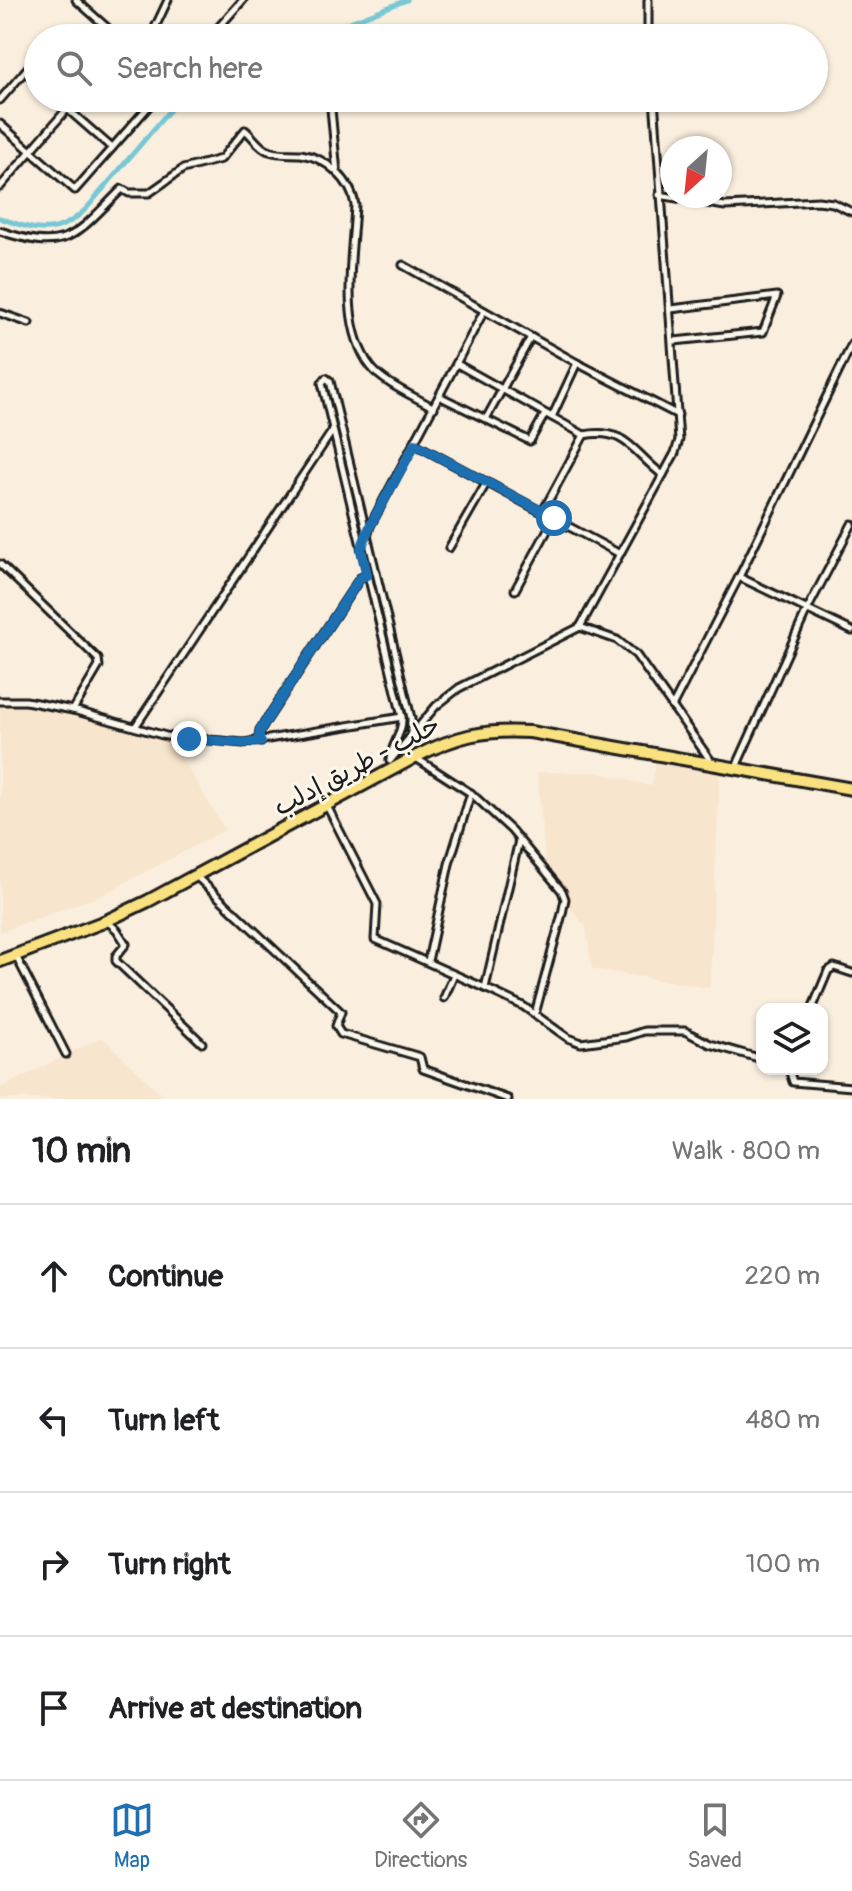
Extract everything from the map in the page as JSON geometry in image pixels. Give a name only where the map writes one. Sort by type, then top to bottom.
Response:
[{"type":"highway","name":"حلب - طريق إدلب","points":[[0,961],[106,921],[197,877],[327,806],[392,765],[470,734],[507,730],[530,732],[852,789]]},
{"type":"street","points":[[76,0],[103,24]]},
{"type":"street","points":[[157,24],[168,0]]},
{"type":"street","points":[[648,0],[648,24]]},
{"type":"street","points":[[220,24],[239,1]]},
{"type":"street","points":[[0,100],[24,72]]},
{"type":"street","points":[[0,187],[64,112]]},
{"type":"street","points":[[70,112],[112,148]]},
{"type":"street","points":[[0,124],[75,190],[144,112]]},
{"type":"street","points":[[331,112],[337,173]]},
{"type":"street","points":[[392,765],[411,735],[436,706],[459,688],[580,627],[679,440],[655,112]]},
{"type":"street","points":[[0,231],[29,241],[57,241],[79,231],[122,189],[129,193],[149,193],[183,169],[221,159],[245,130],[263,149],[310,156],[337,173],[350,186],[355,205],[350,321],[370,366],[379,375],[434,408]]},
{"type":"street","points":[[659,195],[725,206],[818,201],[833,203],[852,212]]},
{"type":"street","points":[[403,265],[577,363],[679,416]]},
{"type":"street","points":[[671,309],[777,296],[763,332],[673,341]]},
{"type":"street","points":[[361,549],[370,526],[484,311]]},
{"type":"street","points":[[0,313],[29,323]]},
{"type":"street","points":[[487,418],[531,337]]},
{"type":"street","points":[[672,708],[852,344]]},
{"type":"street","points":[[441,397],[530,441],[577,363]]},
{"type":"street","points":[[457,364],[584,435],[606,433],[618,436],[663,475]]},
{"type":"street","points":[[392,765],[390,754],[401,734],[402,717],[322,383],[326,378],[330,381],[411,718],[411,735]]},
{"type":"street","points":[[135,727],[333,430]]},
{"type":"street","points":[[543,511],[584,435]]},
{"type":"street","points":[[415,444],[620,554]]},
{"type":"street","points":[[449,548],[487,482]]},
{"type":"street","points":[[515,590],[554,518]]},
{"type":"street","points":[[736,767],[807,610],[852,524]]},
{"type":"street","points":[[0,564],[98,659],[99,666],[73,710]]},
{"type":"street","points":[[261,742],[260,730],[360,578],[367,575]]},
{"type":"street","points":[[739,577],[852,631]]},
{"type":"street","points":[[580,627],[617,640],[627,647],[645,666],[713,764]]},
{"type":"street","points":[[0,701],[26,701],[73,710],[173,737],[244,743],[402,717]]},
{"type":"street","points":[[415,757],[471,793],[519,840],[562,891],[565,899],[535,1014]]},
{"type":"street","points":[[428,961],[451,856],[471,793]]},
{"type":"street","points":[[327,806],[377,904],[375,939],[485,988],[581,1043],[626,1037],[644,1031],[685,1031],[710,1044],[756,1057]]},
{"type":"street","points":[[485,988],[519,840]]},
{"type":"street","points":[[197,877],[341,1012],[336,1026],[341,1034],[420,1057],[423,1069],[508,1099]]},
{"type":"street","points":[[106,921],[126,944],[116,956],[116,961],[202,1043]]},
{"type":"street","points":[[15,955],[66,1054]]},
{"type":"street","points":[[815,1003],[828,971],[834,967],[852,973]]},
{"type":"street","points":[[444,998],[454,975]]},
{"type":"street","points":[[791,1075],[793,1082],[852,1087]]},
{"type":"shaded area","points":[[30,701],[171,739],[225,830],[100,896],[0,932],[0,703]]},
{"type":"shaded area","points":[[656,761],[720,773],[710,988],[592,969],[586,927],[547,881],[537,772],[596,772],[652,786]]},
{"type":"shaded area","points":[[102,1037],[166,1099],[0,1099],[0,1088]]},
{"type":"waterway","points":[[344,24],[407,0]]},
{"type":"waterway","points":[[0,218],[36,229],[55,228],[75,218],[168,112]]},
{"type":"route","points":[[189,739],[261,742],[260,730],[360,578],[367,575],[361,549],[370,526],[415,444],[554,518]]}]
